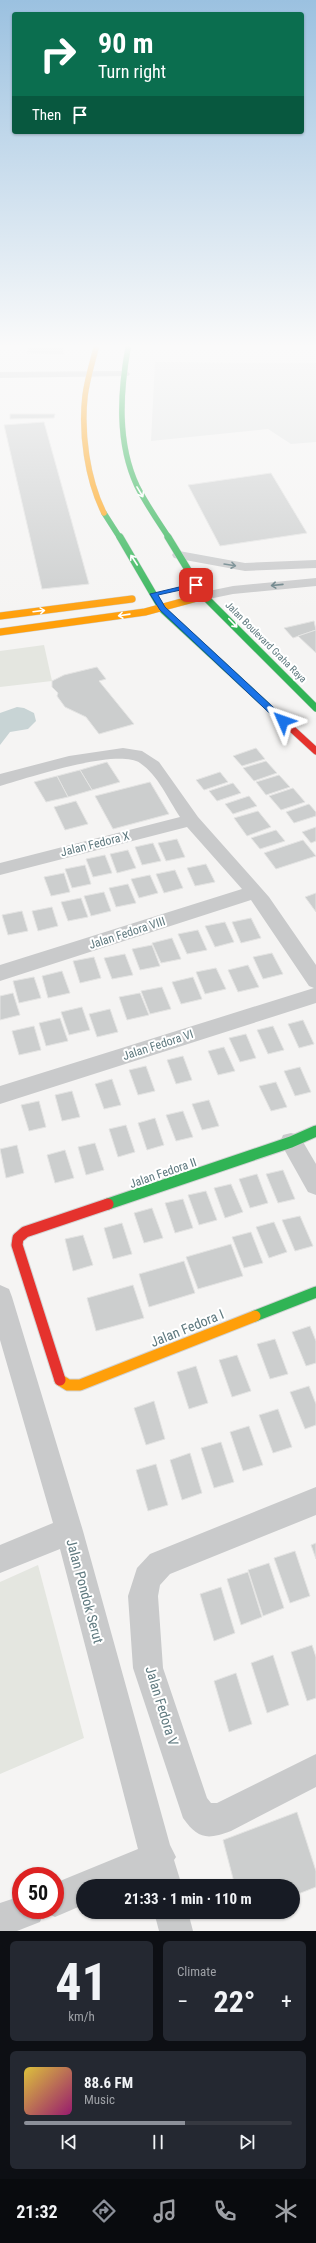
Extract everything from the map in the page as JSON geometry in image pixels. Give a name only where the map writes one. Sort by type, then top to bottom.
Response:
[{"type":"main road","points":[[87,438],[87,450],[97,503],[162,609],[181,616],[316,752]]},
{"type":"main road","name":"Jalan Boulevard Graha Raya","points":[[125,438],[129,468],[137,486],[200,590],[316,708]]},
{"type":"main road","points":[[184,588],[200,590]]},
{"type":"main road","points":[[0,632],[162,609],[200,590]]},
{"type":"main road","points":[[0,616],[166,591]]},
{"type":"main road","points":[[181,616],[190,608],[206,606],[220,610]]},
{"type":"main road","name":"Jalan Fedora II","points":[[68,1385],[58,1378],[16,1245],[18,1238],[25,1232],[291,1142],[316,1131]]},
{"type":"main road","name":"Jalan Fedora I","points":[[68,1385],[80,1385],[316,1292]]},
{"type":"street","points":[[178,555],[245,567],[316,564]]},
{"type":"street","points":[[200,590],[233,590],[316,582]]},
{"type":"street","points":[[0,780],[103,755],[124,753],[137,755],[147,761],[160,774],[190,820],[255,892],[316,981]]},
{"type":"street","name":"Jalan Fedora X","points":[[0,869],[190,820]]},
{"type":"street","name":"Jalan Fedora VIII","points":[[0,973],[255,892]]},
{"type":"street","name":"Jalan Fedora VI","points":[[0,1095],[316,995]]},
{"type":"street","points":[[291,1142],[316,1185]]},
{"type":"street","name":"Jalan Pondok Serut","points":[[0,1297],[4,1326],[69,1531],[162,1871]]},
{"type":"street","name":"Jalan Fedora V","points":[[316,1501],[160,1564],[147,1578],[142,1596],[148,1668],[194,1807],[204,1820],[219,1819],[316,1770]]},
{"type":"street","points":[[0,1559],[69,1531]]},
{"type":"street","points":[[123,1879],[162,1871]]},
{"type":"street","points":[[64,1896],[76,1891]]},
{"type":"street","points":[[0,1920],[12,1916]]},
{"type":"street","points":[[173,1919],[176,1931]]},
{"type":"shaded area","points":[[151,438],[179,438],[151,441]]},
{"type":"shaded area","points":[[282,438],[316,438],[316,442],[291,444]]},
{"type":"shaded area","points":[[44,645],[52,681],[0,687],[0,651]]},
{"type":"shaded area","points":[[17,707],[24,708],[34,713],[36,721],[28,729],[10,732],[0,745],[0,713]]},
{"type":"shaded area","points":[[38,1565],[84,1738],[0,1774],[0,1582]]},
{"type":"building","points":[[7,438],[48,438],[89,584],[42,589]]},
{"type":"building","points":[[271,473],[307,533],[220,546],[188,485]]},
{"type":"building","points":[[314,621],[316,630],[293,638],[284,628]]},
{"type":"building","points":[[316,630],[316,653],[298,636]]},
{"type":"building","points":[[97,667],[106,679],[99,681],[134,724],[99,734],[86,717],[65,707],[57,696],[58,693],[52,687],[52,681],[64,675]]},
{"type":"building","points":[[256,748],[265,759],[242,766],[233,756]]},
{"type":"building","points":[[266,761],[277,773],[254,781],[243,768]]},
{"type":"building","points":[[107,762],[120,782],[92,790],[80,770]]},
{"type":"building","points":[[80,770],[92,790],[68,797],[57,776]]},
{"type":"building","points":[[220,772],[228,782],[204,790],[196,780]]},
{"type":"building","points":[[279,775],[290,787],[266,795],[256,782]]},
{"type":"building","points":[[57,776],[68,797],[46,802],[34,782]]},
{"type":"building","points":[[150,782],[169,814],[113,829],[95,796]]},
{"type":"building","points":[[233,783],[241,793],[217,801],[209,791]]},
{"type":"building","points":[[293,788],[305,802],[281,810],[269,796]]},
{"type":"building","points":[[249,796],[257,806],[233,814],[225,804]]},
{"type":"building","points":[[76,801],[88,824],[65,830],[54,807]]},
{"type":"building","points":[[309,804],[316,812],[316,816],[294,823],[286,812]]},
{"type":"building","points":[[258,811],[271,827],[247,836],[234,818]]},
{"type":"building","points":[[316,827],[316,841],[311,843],[302,832]]},
{"type":"building","points":[[276,830],[285,841],[260,849],[251,838]]},
{"type":"building","points":[[177,839],[185,857],[166,861],[158,843]]},
{"type":"building","points":[[303,840],[316,856],[276,869],[264,853]]},
{"type":"building","points":[[153,843],[161,861],[142,865],[135,847]]},
{"type":"building","points":[[128,850],[136,868],[117,873],[110,854]]},
{"type":"building","points":[[105,855],[112,873],[93,877],[86,859]]},
{"type":"building","points":[[206,864],[215,882],[195,886],[187,868]]},
{"type":"building","points":[[85,865],[91,884],[72,888],[65,869]]},
{"type":"building","points":[[175,870],[183,888],[164,893],[156,874]]},
{"type":"building","points":[[64,873],[70,892],[51,896],[44,877]]},
{"type":"building","points":[[150,875],[158,893],[139,898],[131,879]]},
{"type":"building","points":[[128,884],[136,903],[116,907],[109,888]]},
{"type":"building","points":[[104,892],[111,911],[91,916],[84,896]]},
{"type":"building","points":[[316,893],[316,912],[305,897]]},
{"type":"building","points":[[81,898],[88,917],[68,921],[61,902]]},
{"type":"building","points":[[52,907],[58,926],[38,931],[32,911]]},
{"type":"building","points":[[22,911],[28,931],[8,935],[2,915]]},
{"type":"building","points":[[251,918],[261,938],[241,943],[232,922]]},
{"type":"building","points":[[225,922],[234,942],[215,947],[205,926]]},
{"type":"building","points":[[198,930],[207,950],[187,954],[178,934]]},
{"type":"building","points":[[172,938],[181,959],[161,963],[152,943]]},
{"type":"building","points":[[152,945],[160,966],[140,970],[132,949]]},
{"type":"building","points":[[272,953],[283,974],[263,979],[253,957]]},
{"type":"building","points":[[125,954],[133,975],[112,979],[104,958]]},
{"type":"building","points":[[94,957],[101,978],[80,983],[73,961]]},
{"type":"building","points":[[248,965],[259,987],[238,992],[228,970]]},
{"type":"building","points":[[216,968],[226,989],[205,994],[196,972]]},
{"type":"building","points":[[62,971],[70,993],[48,998],[42,976]]},
{"type":"building","points":[[34,977],[41,998],[19,1003],[13,981]]},
{"type":"building","points":[[193,977],[202,999],[181,1004],[172,982]]},
{"type":"building","points":[[162,987],[171,1009],[150,1014],[141,991]]},
{"type":"building","points":[[13,993],[20,1015],[0,1020],[0,996]]},
{"type":"building","points":[[140,993],[149,1015],[127,1020],[119,997]]},
{"type":"building","points":[[82,1007],[90,1030],[69,1035],[61,1012]]},
{"type":"building","points":[[110,1009],[118,1032],[97,1037],[89,1014]]},
{"type":"building","points":[[60,1018],[68,1041],[46,1046],[39,1023]]},
{"type":"building","points":[[303,1020],[314,1044],[299,1048],[288,1024]]},
{"type":"building","points":[[34,1026],[41,1050],[19,1055],[12,1031]]},
{"type":"building","points":[[273,1026],[284,1050],[268,1054],[257,1030]]},
{"type":"building","points":[[246,1034],[256,1058],[240,1062],[229,1038]]},
{"type":"building","points":[[224,1047],[235,1071],[218,1075],[208,1051]]},
{"type":"building","points":[[183,1056],[192,1080],[176,1084],[167,1060]]},
{"type":"building","points":[[146,1066],[155,1091],[138,1095],[129,1070]]},
{"type":"building","points":[[300,1067],[311,1092],[295,1096],[284,1071]]},
{"type":"building","points":[[112,1079],[121,1105],[104,1109],[95,1084]]},
{"type":"building","points":[[276,1082],[287,1107],[271,1111],[259,1086]]},
{"type":"building","points":[[72,1091],[80,1117],[62,1121],[55,1095]]},
{"type":"building","points":[[209,1100],[219,1126],[202,1130],[192,1104]]},
{"type":"building","points":[[39,1101],[46,1127],[29,1131],[21,1105]]},
{"type":"building","points":[[183,1111],[193,1137],[176,1141],[166,1115]]},
{"type":"building","points":[[155,1118],[164,1145],[147,1150],[138,1123]]},
{"type":"building","points":[[126,1125],[135,1152],[118,1157],[109,1129]]},
{"type":"building","points":[[95,1143],[104,1170],[86,1175],[78,1147]]},
{"type":"building","points":[[17,1145],[24,1173],[6,1178],[0,1149]]},
{"type":"building","points":[[65,1150],[74,1178],[55,1183],[47,1155]]},
{"type":"building","points":[[283,1170],[295,1199],[278,1203],[266,1174]]},
{"type":"building","points":[[257,1174],[268,1203],[250,1208],[239,1179]]},
{"type":"building","points":[[231,1184],[243,1212],[225,1218],[214,1188]]},
{"type":"building","points":[[206,1191],[217,1220],[199,1225],[188,1195]]},
{"type":"building","points":[[183,1199],[193,1228],[175,1233],[165,1203]]},
{"type":"building","points":[[152,1208],[163,1238],[144,1243],[134,1213]]},
{"type":"building","points":[[300,1216],[313,1246],[295,1251],[282,1220]]},
{"type":"building","points":[[274,1222],[287,1252],[269,1258],[256,1227]]},
{"type":"building","points":[[122,1223],[132,1254],[113,1259],[104,1228]]},
{"type":"building","points":[[251,1232],[263,1263],[244,1268],[232,1237]]},
{"type":"building","points":[[83,1235],[93,1265],[73,1271],[65,1239]]},
{"type":"building","points":[[231,1244],[243,1276],[198,1289],[186,1257]]},
{"type":"building","points":[[184,1261],[195,1293],[149,1307],[139,1274]]},
{"type":"building","points":[[133,1285],[144,1318],[96,1331],[87,1298]]},
{"type":"building","points":[[310,1326],[316,1341],[316,1363],[306,1366],[292,1332]]},
{"type":"building","points":[[275,1339],[288,1374],[270,1379],[257,1344]]},
{"type":"building","points":[[237,1355],[251,1391],[232,1397],[219,1360]]},
{"type":"building","points":[[196,1366],[208,1403],[189,1409],[177,1372]]},
{"type":"building","points":[[309,1386],[316,1404],[316,1425],[305,1429],[290,1392]]},
{"type":"building","points":[[154,1401],[165,1439],[146,1445],[134,1408]]},
{"type":"building","points":[[278,1409],[292,1447],[273,1453],[259,1415]]},
{"type":"building","points":[[249,1426],[263,1465],[243,1471],[230,1432]]},
{"type":"building","points":[[221,1442],[234,1482],[214,1488],[201,1448]]},
{"type":"building","points":[[190,1453],[202,1493],[182,1500],[170,1460]]},
{"type":"building","points":[[156,1464],[168,1505],[148,1511],[136,1470]]},
{"type":"building","points":[[316,1543],[316,1559],[311,1545]]},
{"type":"building","points":[[295,1551],[310,1596],[290,1603],[274,1558]]},
{"type":"building","points":[[269,1563],[284,1608],[263,1616],[248,1570]]},
{"type":"building","points":[[248,1572],[262,1617],[241,1625],[227,1579]]},
{"type":"building","points":[[221,1587],[235,1633],[214,1641],[200,1594]]},
{"type":"building","points":[[312,1645],[316,1657],[316,1698],[307,1701],[291,1652]]},
{"type":"building","points":[[273,1655],[289,1705],[267,1713],[251,1663]]},
{"type":"building","points":[[236,1673],[252,1724],[229,1732],[214,1681]]},
{"type":"building","points":[[297,1812],[316,1871],[316,1887],[300,1893],[300,1879],[233,1879],[223,1840]]},
{"type":"traffic: fast","points":[[125,438],[129,462],[137,486],[204,596],[316,708]]},
{"type":"traffic: fast","points":[[104,513],[140,569],[162,609],[279,717]]},
{"type":"traffic: fast","points":[[108,1204],[291,1142],[316,1131]]},
{"type":"traffic: fast","points":[[255,1316],[316,1292]]},
{"type":"traffic: slow","points":[[86,438],[94,489],[104,513]]},
{"type":"traffic: slow","points":[[0,632],[145,612],[204,596]]},
{"type":"traffic: slow","points":[[0,616],[132,599]]},
{"type":"traffic: slow","points":[[60,1380],[68,1385],[80,1385],[255,1316]]},
{"type":"traffic: jam","points":[[279,717],[316,751]]},
{"type":"traffic: jam","points":[[60,1380],[58,1378],[17,1245],[18,1238],[25,1232],[108,1204]]},
{"type":"route","points":[[196,585],[154,594],[162,609],[283,721]]}]
